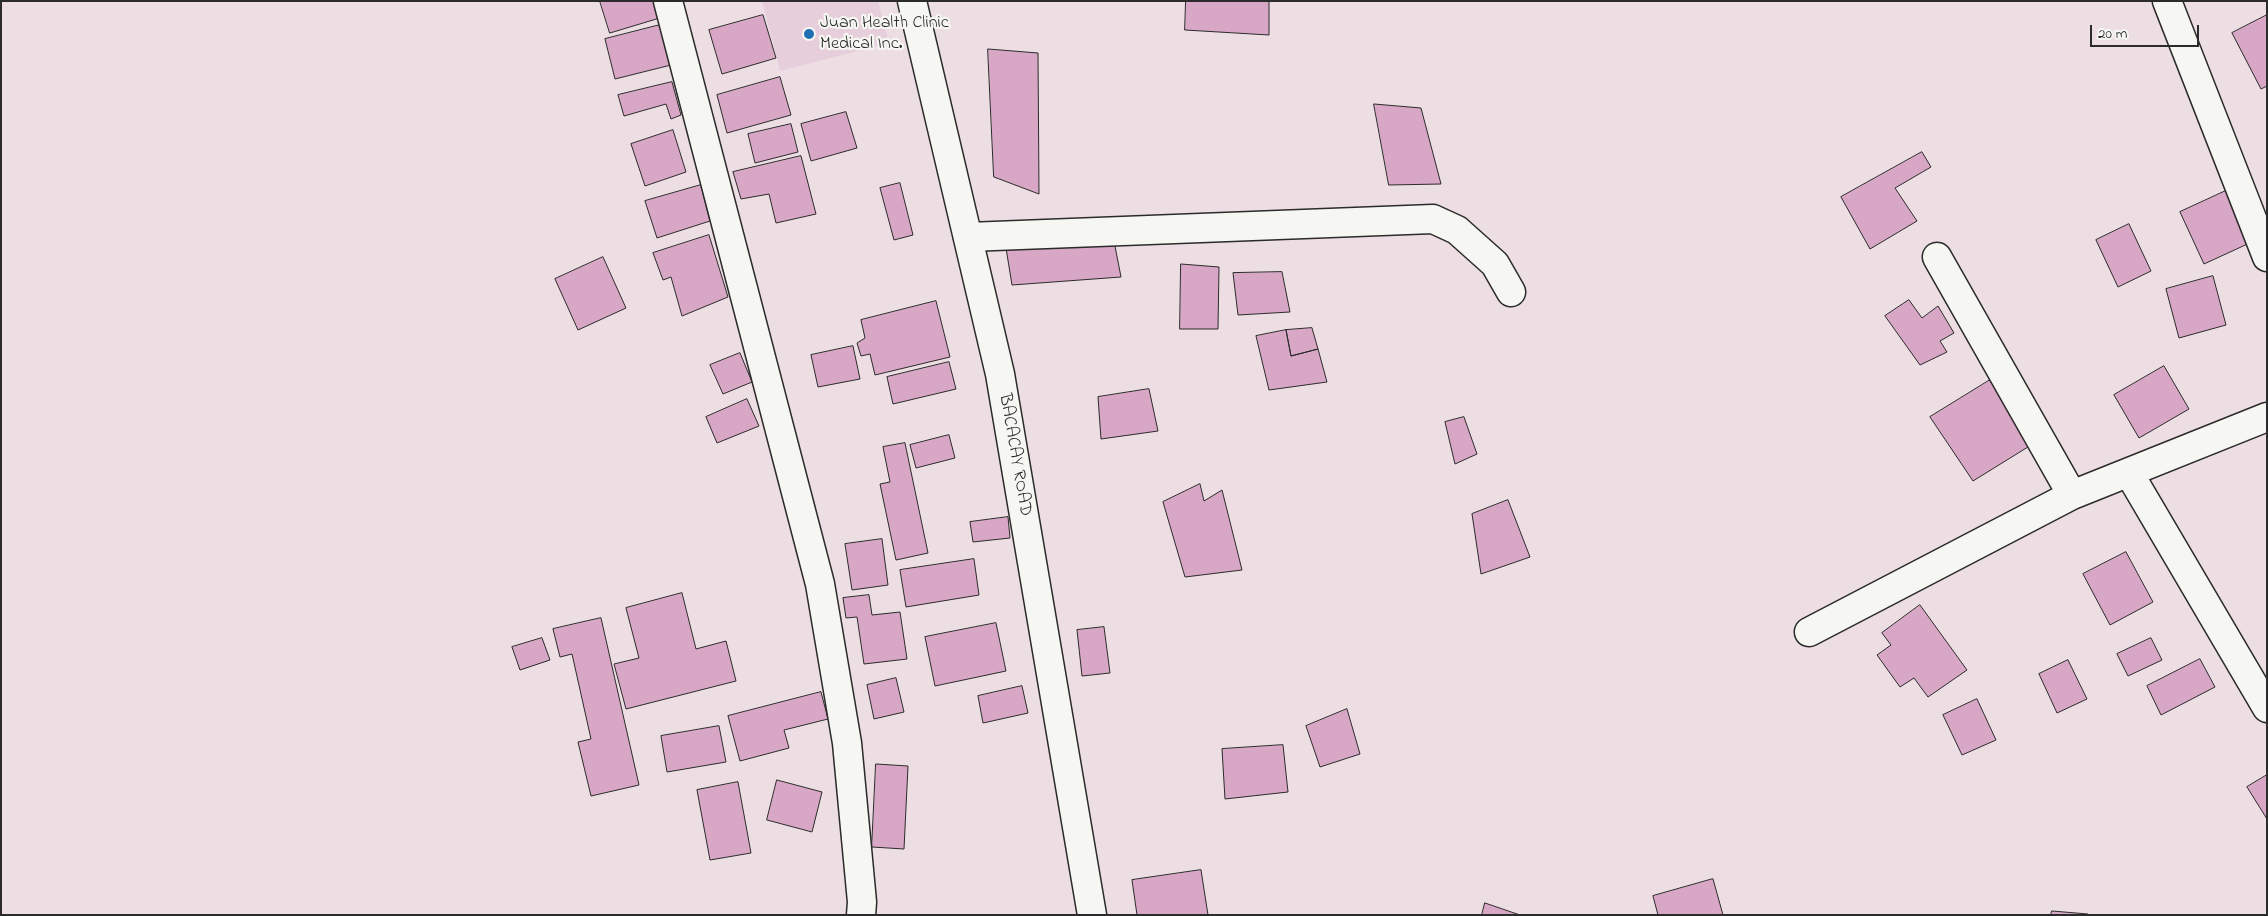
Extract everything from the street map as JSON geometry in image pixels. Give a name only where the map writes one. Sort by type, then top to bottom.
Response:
[{"type":"street","points":[[668,1],[820,584],[847,743],[862,902],[861,915]]},
{"type":"street","name":"BACACAY ROAD","points":[[912,1],[1000,374],[1092,915]]},
{"type":"street","points":[[2167,1],[2267,257]]},
{"type":"street","points":[[968,237],[1433,219],[1457,230],[1495,264],[1511,292]]},
{"type":"street","points":[[1937,258],[2072,495]]},
{"type":"street","points":[[1809,632],[2072,495],[2267,417]]},
{"type":"street","points":[[2129,473],[2267,708]]},
{"type":"shaded area","points":[[762,1],[878,1],[889,43],[780,71]]},
{"type":"building","points":[[600,1],[659,1],[663,17],[610,33]]},
{"type":"building","points":[[1186,1],[1269,1],[1269,35],[1185,30]]},
{"type":"building","points":[[763,15],[776,58],[722,74],[709,30]]},
{"type":"building","points":[[2267,15],[2267,86],[2261,89],[2232,33]]},
{"type":"building","points":[[664,24],[675,64],[615,79],[605,39]]},
{"type":"building","points":[[988,49],[1038,53],[1039,194],[994,177]]},
{"type":"building","points":[[780,77],[791,115],[727,133],[717,95]]},
{"type":"building","points":[[672,82],[681,115],[671,119],[666,104],[624,116],[618,95]]},
{"type":"building","points":[[1374,104],[1421,108],[1441,184],[1389,185]]},
{"type":"building","points":[[846,112],[857,148],[811,161],[801,124]]},
{"type":"building","points":[[791,124],[798,152],[755,163],[748,134]]},
{"type":"building","points":[[673,130],[686,172],[645,186],[631,144]]},
{"type":"building","points":[[1922,152],[1931,167],[1895,188],[1917,221],[1870,249],[1841,197]]},
{"type":"building","points":[[801,156],[816,214],[776,223],[769,194],[741,199],[733,172]]},
{"type":"building","points":[[900,183],[913,235],[894,240],[880,188]]},
{"type":"building","points":[[701,185],[710,221],[657,238],[645,201]]},
{"type":"building","points":[[2230,189],[2254,241],[2204,264],[2180,212]]},
{"type":"building","points":[[2129,224],[2151,271],[2118,287],[2096,240]]},
{"type":"building","points":[[709,235],[728,297],[682,316],[671,277],[663,280],[653,253]]},
{"type":"building","points":[[1114,241],[1121,277],[1012,285],[1006,248]]},
{"type":"building","points":[[603,257],[626,308],[578,330],[555,279]]},
{"type":"building","points":[[1181,264],[1219,267],[1218,329],[1180,329]]},
{"type":"building","points":[[1282,272],[1290,312],[1238,315],[1233,273]]},
{"type":"building","points":[[2213,276],[2226,325],[2179,338],[2166,289]]},
{"type":"building","points":[[1909,300],[1922,318],[1938,306],[1954,333],[1940,341],[1947,352],[1920,365],[1885,316]]},
{"type":"building","points":[[936,301],[950,357],[875,375],[870,354],[861,356],[857,343],[865,338],[861,320]]},
{"type":"building","points":[[1312,328],[1318,349],[1291,356],[1286,330]]},
{"type":"building","points":[[1286,330],[1291,356],[1318,349],[1327,382],[1269,390],[1256,336]]},
{"type":"building","points":[[853,346],[860,379],[818,387],[811,355]]},
{"type":"building","points":[[740,353],[752,382],[723,394],[710,365]]},
{"type":"building","points":[[949,362],[956,389],[893,404],[887,377]]},
{"type":"building","points":[[2164,366],[2189,409],[2139,438],[2114,395]]},
{"type":"building","points":[[1995,377],[2036,442],[1973,481],[1930,417]]},
{"type":"building","points":[[1149,389],[1158,431],[1101,439],[1098,397]]},
{"type":"building","points":[[747,399],[759,426],[717,443],[706,417]]},
{"type":"building","points":[[1464,417],[1477,454],[1455,464],[1445,422]]},
{"type":"building","points":[[949,435],[955,458],[916,468],[910,445]]},
{"type":"building","points":[[905,443],[928,553],[896,560],[880,484],[890,482],[883,447]]},
{"type":"building","points":[[1200,484],[1204,501],[1222,490],[1242,570],[1185,577],[1163,502]]},
{"type":"building","points":[[1508,500],[1530,557],[1481,574],[1472,514]]},
{"type":"building","points":[[1008,517],[1010,538],[973,542],[970,522]]},
{"type":"building","points":[[882,539],[888,585],[852,590],[845,544]]},
{"type":"building","points":[[2126,552],[2153,602],[2110,625],[2083,574]]},
{"type":"building","points":[[974,559],[979,595],[906,607],[900,570]]},
{"type":"building","points":[[682,593],[696,649],[726,641],[736,681],[626,709],[614,664],[639,658],[626,608]]},
{"type":"building","points":[[869,595],[872,615],[900,612],[907,659],[864,664],[857,617],[846,618],[843,598]]},
{"type":"building","points":[[1920,605],[1967,670],[1928,697],[1914,678],[1900,687],[1877,655],[1891,645],[1882,633]]},
{"type":"building","points":[[601,618],[639,785],[591,796],[578,742],[591,739],[572,654],[560,657],[553,629]]},
{"type":"building","points":[[996,623],[1006,671],[935,686],[925,637]]},
{"type":"building","points":[[1104,627],[1110,673],[1082,676],[1077,630]]},
{"type":"building","points":[[542,638],[550,660],[520,670],[512,647]]},
{"type":"building","points":[[2151,638],[2162,660],[2128,676],[2117,654]]},
{"type":"building","points":[[2200,659],[2215,687],[2161,715],[2147,686]]},
{"type":"building","points":[[2068,660],[2087,699],[2057,713],[2039,674]]},
{"type":"building","points":[[896,678],[904,712],[874,719],[867,685]]},
{"type":"building","points":[[1022,686],[1028,713],[983,723],[978,696]]},
{"type":"building","points":[[821,692],[828,719],[784,730],[789,748],[740,761],[728,716]]},
{"type":"building","points":[[1977,699],[1996,740],[1962,755],[1943,715]]},
{"type":"building","points":[[1347,709],[1360,754],[1320,767],[1306,726]]},
{"type":"building","points":[[719,726],[726,762],[667,772],[661,736]]},
{"type":"building","points":[[1283,745],[1288,792],[1225,799],[1222,749]]},
{"type":"building","points":[[876,764],[908,766],[904,849],[872,847]]},
{"type":"building","points":[[2267,775],[2267,819],[2247,787]]},
{"type":"building","points":[[777,780],[822,792],[812,832],[767,820]]},
{"type":"building","points":[[738,782],[751,853],[710,860],[697,790]]},
{"type":"building","points":[[1201,870],[1208,915],[1137,915],[1132,880]]},
{"type":"building","points":[[1713,879],[1723,915],[1658,915],[1653,896]]},
{"type":"building","points":[[1485,903],[1520,915],[1482,915]]},
{"type":"building","points":[[2052,911],[2088,914],[2051,915]]},
{"type":"place","name":"Juan Health Clinic Medical Inc.","points":[[809,34]]}]
